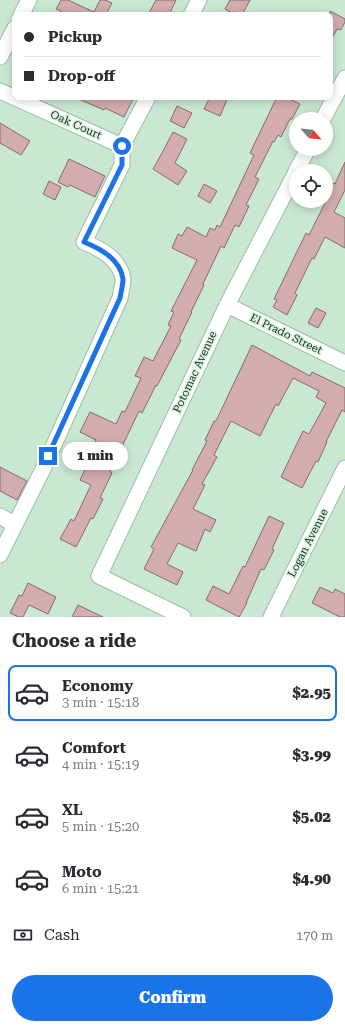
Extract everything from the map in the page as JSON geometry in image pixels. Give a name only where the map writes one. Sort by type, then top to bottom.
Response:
[{"type":"street","points":[[23,12],[29,0]]},
{"type":"street","points":[[193,12],[199,0]]},
{"type":"street","points":[[0,58],[12,34]]},
{"type":"street","points":[[328,112],[345,78]]},
{"type":"street","name":"Oak Court","points":[[0,91],[12,96]]},
{"type":"street","name":"Oak Court","points":[[20,100],[122,146]]},
{"type":"street","points":[[0,555],[44,467],[120,298],[123,281],[120,269],[113,258],[97,247],[84,242],[122,165],[122,146],[146,100]]},
{"type":"street","name":"Potomac Avenue","points":[[183,617],[99,576],[226,305],[289,184]]},
{"type":"street","name":"El Prado Street","points":[[226,305],[345,363]]},
{"type":"street","name":"Logan Avenue","points":[[271,617],[345,468]]},
{"type":"street","points":[[0,516],[15,525]]},
{"type":"building","points":[[61,0],[68,0],[94,12],[60,12],[56,9]]},
{"type":"building","points":[[100,0],[105,0],[112,3],[108,12],[94,12]]},
{"type":"building","points":[[156,0],[176,0],[170,12],[150,12]]},
{"type":"building","points":[[230,0],[250,0],[244,12],[230,12],[225,9]]},
{"type":"building","points":[[333,13],[345,19],[341,30],[337,29],[333,36]]},
{"type":"building","points":[[81,100],[132,100],[124,117],[105,108],[104,110]]},
{"type":"building","points":[[208,100],[227,100],[220,116],[204,109]]},
{"type":"building","points":[[276,100],[291,100],[300,104],[296,112],[289,112],[289,121],[281,137],[278,135],[274,142],[273,141],[255,177],[259,179],[246,205],[249,206],[239,227],[235,225],[224,248],[221,246],[179,339],[181,340],[142,413],[139,411],[110,472],[112,473],[100,498],[103,499],[76,547],[60,539],[71,519],[74,521],[91,485],[80,480],[92,455],[89,454],[96,440],[80,432],[90,412],[116,424],[122,411],[125,412],[141,378],[135,376],[144,357],[153,361],[171,326],[168,325],[174,312],[171,311],[197,260],[172,248],[178,234],[182,236],[187,227],[206,237],[210,228],[215,230],[217,225],[220,227],[254,155],[250,153]]},
{"type":"building","points":[[177,106],[192,113],[184,128],[170,121]]},
{"type":"building","points":[[0,123],[30,141],[21,155],[0,143]]},
{"type":"building","points":[[173,132],[187,139],[175,163],[187,171],[178,185],[153,169]]},
{"type":"building","points":[[69,159],[105,176],[95,197],[70,185],[68,187],[58,182]]},
{"type":"building","points":[[345,162],[345,190],[334,212],[345,218],[345,248],[325,237],[314,259],[312,258],[295,293],[297,295],[287,315],[273,307],[277,300],[274,299],[306,233],[309,235],[322,208],[333,208],[333,183],[335,184]]},
{"type":"building","points":[[49,181],[61,187],[55,200],[43,194]]},
{"type":"building","points":[[204,184],[217,191],[210,203],[198,196]]},
{"type":"building","points":[[316,308],[326,313],[318,328],[308,323]]},
{"type":"building","points":[[252,345],[310,376],[312,372],[345,388],[345,412],[342,410],[318,462],[316,461],[302,488],[281,477],[303,431],[309,434],[326,403],[316,397],[319,391],[293,378],[278,406],[276,404],[260,436],[231,421],[214,455],[217,457],[202,484],[205,485],[193,509],[216,520],[210,532],[205,529],[196,551],[178,543],[167,564],[183,572],[177,585],[144,569],[154,549],[151,547],[193,470],[207,441],[205,440],[214,421],[216,421]]},
{"type":"building","points":[[0,467],[27,481],[17,500],[0,491]]},
{"type":"building","points":[[269,516],[284,523],[272,549],[274,550],[264,570],[261,569],[247,603],[239,617],[206,600],[213,586],[229,594],[243,566],[245,567]]},
{"type":"building","points":[[28,583],[56,597],[48,614],[29,605],[23,617],[10,613],[19,595],[22,596]]},
{"type":"building","points":[[320,587],[333,593],[335,589],[345,594],[345,617],[340,617],[312,603]]},
{"type":"building","points":[[78,605],[103,617],[72,617]]},
{"type":"route","points":[[48,456],[120,298],[123,281],[120,269],[113,258],[97,247],[84,242],[122,165],[122,146]]}]
